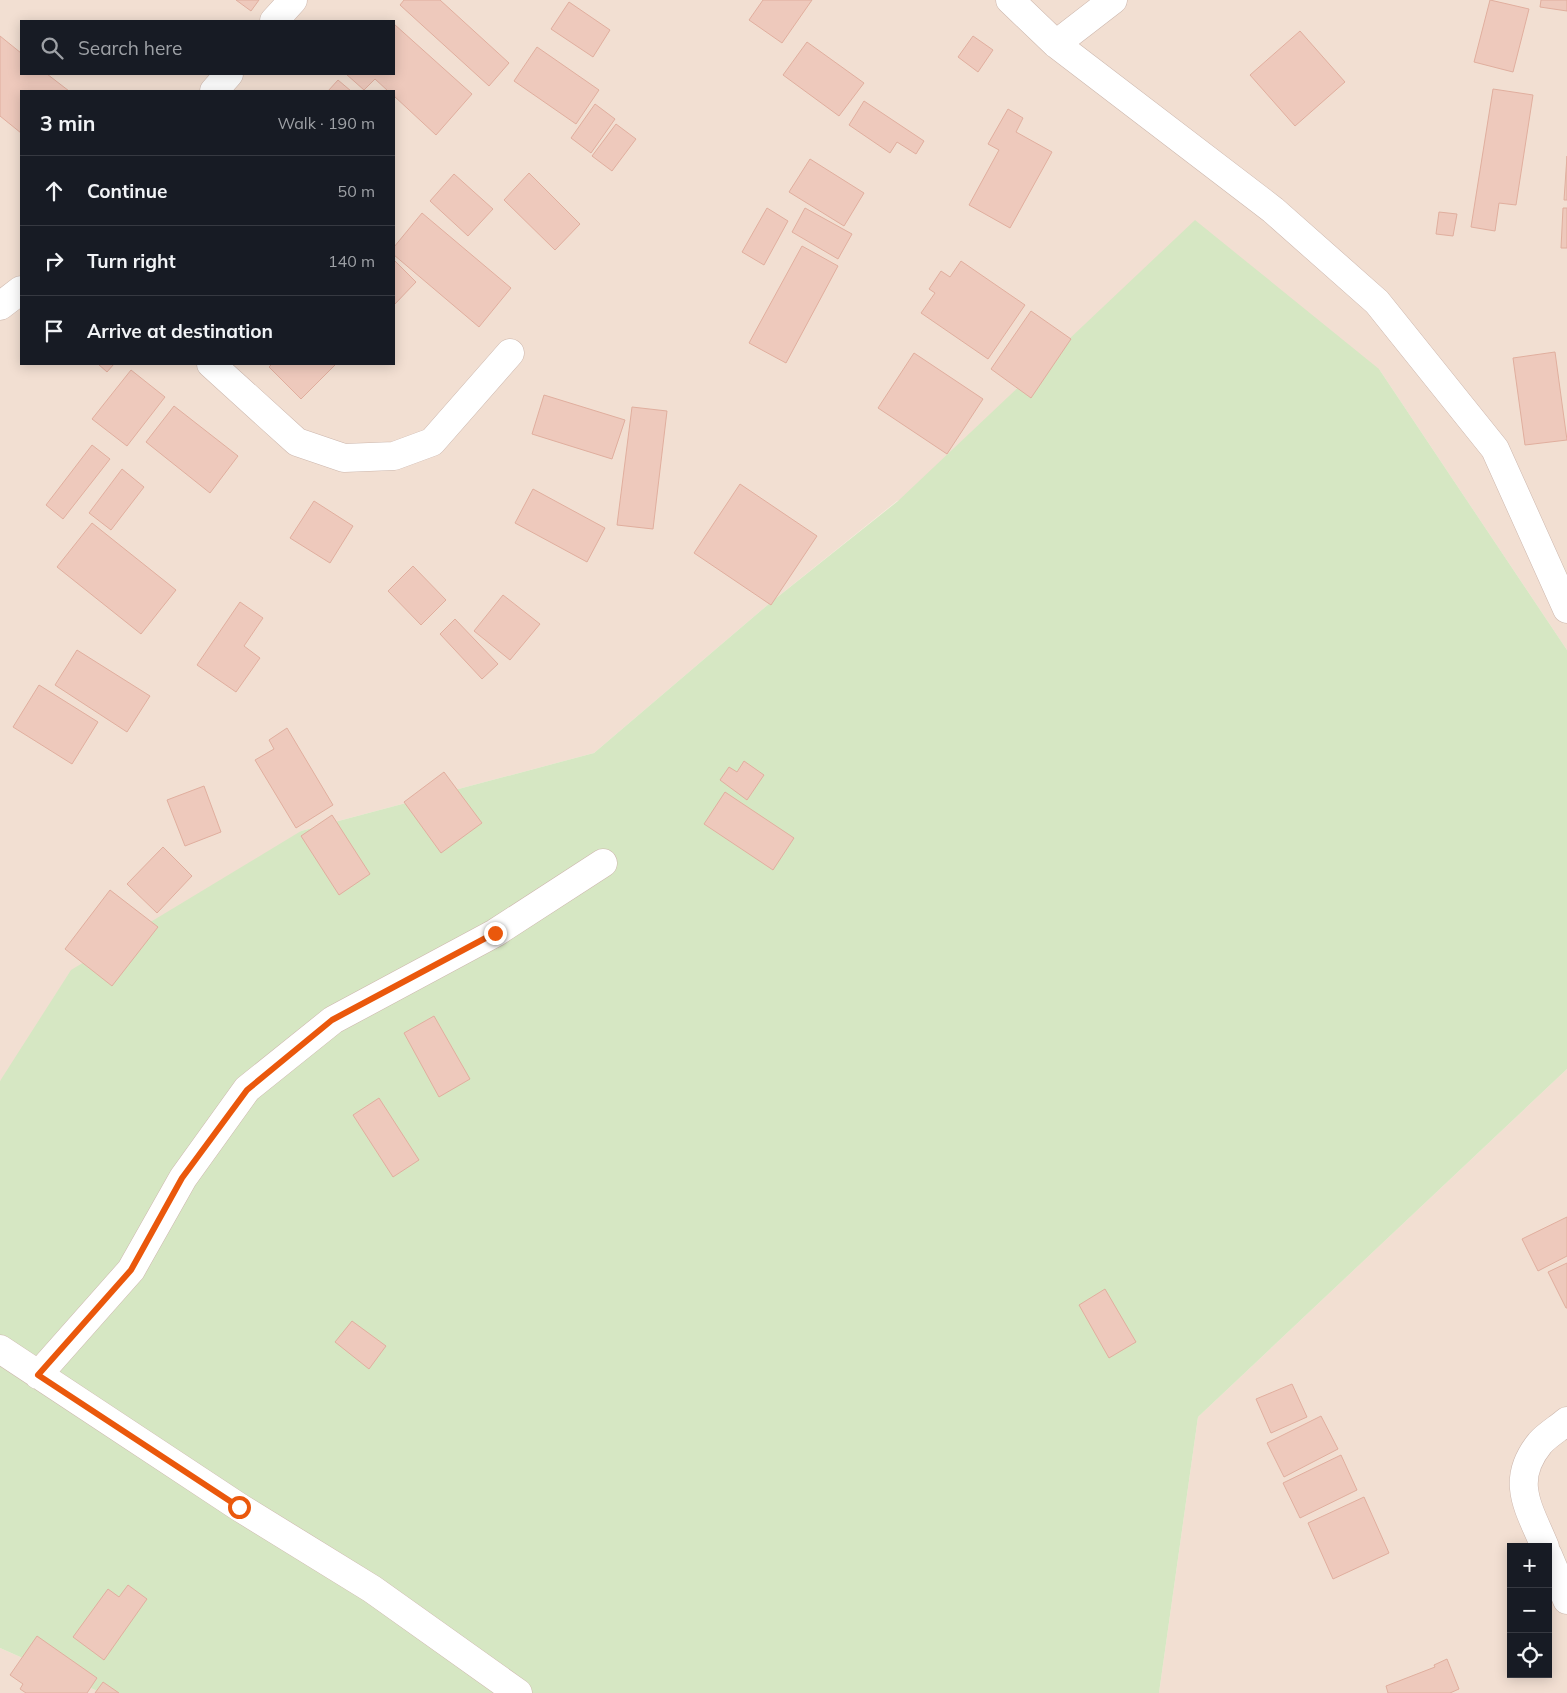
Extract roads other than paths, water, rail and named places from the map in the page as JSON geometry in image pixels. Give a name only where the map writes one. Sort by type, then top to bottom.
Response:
[{"type":"street","points":[[275,20],[292,0]]},
{"type":"street","points":[[1010,0],[1056,44],[1272,210],[1377,302],[1495,449],[1567,609]]},
{"type":"street","points":[[1056,44],[1113,0]]},
{"type":"street","points":[[215,90],[228,75]]},
{"type":"street","points":[[0,306],[20,291]]},
{"type":"street","points":[[213,365],[297,442],[344,458],[394,456],[432,442],[510,353]]},
{"type":"street","points":[[38,1375],[131,1270],[182,1178],[247,1090],[332,1020],[495,933],[603,863]]},
{"type":"street","points":[[0,1349],[239,1507],[372,1589],[518,1693]]},
{"type":"street","points":[[1543,1543],[1525,1498],[1522,1482],[1527,1465],[1540,1442],[1567,1421]]},
{"type":"street","points":[[1552,1564],[1567,1600]]}]
